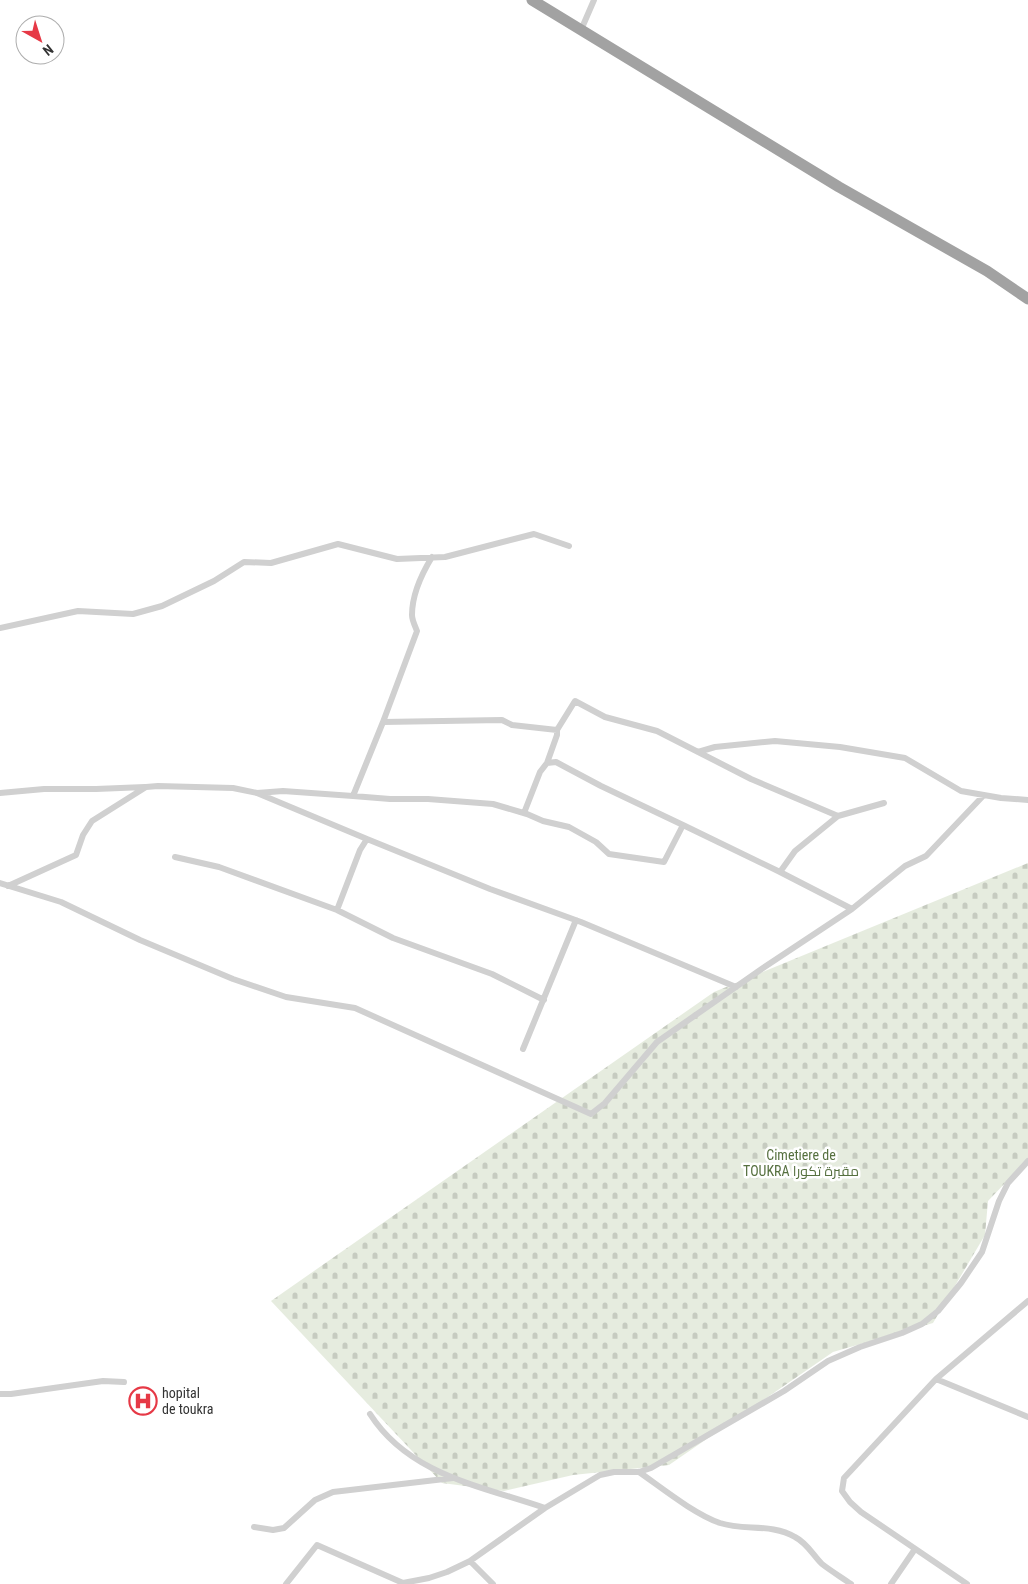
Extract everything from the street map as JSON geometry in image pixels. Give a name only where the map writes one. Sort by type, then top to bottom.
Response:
[{"type":"highway","points":[[532,0],[838,187],[987,271],[1028,299]]},
{"type":"street","points":[[581,30],[594,0]]},
{"type":"street","points":[[0,628],[78,611],[133,614],[162,606],[214,581],[244,562],[271,563],[338,544],[397,559],[445,557],[534,534],[569,546]]},
{"type":"street","points":[[353,796],[417,631],[412,617],[415,596],[420,576],[432,557]]},
{"type":"street","points":[[524,813],[540,772],[547,763],[557,730],[575,701],[605,717],[657,731],[751,779],[838,816]]},
{"type":"street","points":[[383,722],[502,720],[512,725],[557,730]]},
{"type":"street","points":[[698,752],[715,747],[775,741],[840,747],[905,758],[961,791],[982,796],[1028,800]]},
{"type":"street","points":[[547,763],[556,762],[852,909]]},
{"type":"street","points":[[8,886],[76,855],[83,834],[92,821],[146,787]]},
{"type":"street","points":[[0,793],[44,789],[146,787],[233,788],[257,793],[368,840],[490,889],[576,920],[736,986]]},
{"type":"street","points":[[257,793],[283,791],[493,804],[543,821],[569,827],[596,842],[609,854],[664,862],[683,825]]},
{"type":"street","points":[[0,883],[60,902],[140,940],[233,980],[286,997],[355,1008],[591,1114],[605,1103],[657,1042],[736,986],[852,909],[905,866],[926,856],[982,796]]},
{"type":"street","points":[[780,872],[795,851],[838,816],[884,802]]},
{"type":"street","points":[[337,910],[360,850],[368,840]]},
{"type":"street","points":[[174,857],[220,867],[337,910],[393,938],[492,974],[544,1000]]},
{"type":"street","points":[[523,1049],[576,920]]},
{"type":"street","points":[[286,1584],[317,1545],[403,1583],[447,1572],[470,1561],[545,1508],[600,1475],[614,1472],[639,1472],[662,1462],[784,1391],[828,1361],[860,1347],[902,1334],[922,1324],[938,1311],[961,1284],[982,1252],[999,1201],[1008,1183],[1028,1161]]},
{"type":"street","points":[[967,1584],[860,1512],[842,1491],[844,1478],[936,1379],[1028,1301]]},
{"type":"street","points":[[936,1379],[1028,1417]]},
{"type":"street","points":[[0,1394],[12,1394],[103,1381],[124,1382]]},
{"type":"street","points":[[370,1414],[382,1431],[401,1450],[424,1464],[453,1478],[545,1508]]},
{"type":"street","points":[[639,1472],[699,1512],[718,1522],[736,1527],[759,1527],[778,1530],[796,1537],[810,1549],[822,1564],[851,1584]]},
{"type":"street","points":[[254,1527],[273,1530],[284,1528],[315,1500],[333,1492],[453,1478]]},
{"type":"street","points":[[890,1584],[915,1549]]},
{"type":"street","points":[[470,1561],[493,1584]]},
{"type":"green space","name":"Cimetiere de TOUKRA مقبرة تكورا","points":[[1028,863],[1028,1159],[988,1201],[985,1235],[933,1323],[833,1352],[669,1465],[573,1475],[504,1491],[442,1483],[271,1301],[714,992]]},
{"type":"place","name":"hopital de toukra","points":[[143,1401]]}]
